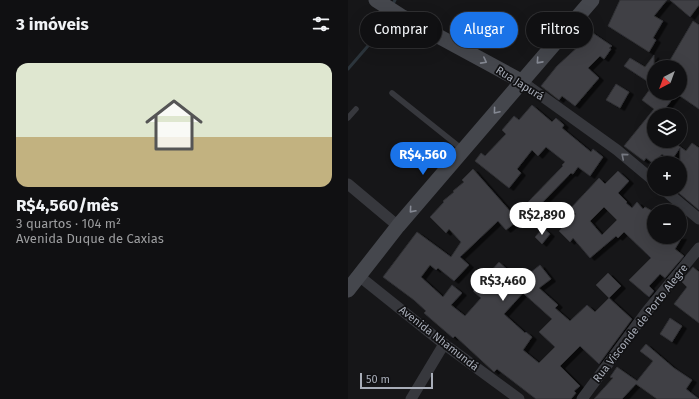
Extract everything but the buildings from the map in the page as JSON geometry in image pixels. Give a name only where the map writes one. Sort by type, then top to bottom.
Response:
[{"type":"street","points":[[348,290],[398,226],[592,0]]},
{"type":"street","name":"Rua Japurá","points":[[380,2],[401,16],[521,81],[617,150],[647,175]]},
{"type":"street","points":[[348,184],[398,226]]},
{"type":"street","points":[[671,196],[699,219]]},
{"type":"street","name":"Rua Visconde de Porto Alegre","points":[[582,399],[647,311],[699,248]]},
{"type":"street","name":"Avenida Nhamundá","points":[[359,276],[444,344],[519,399]]},
{"type":"street","points":[[411,399],[444,344]]},
{"type":"lane","points":[[392,93],[464,150]]},
{"type":"lane","points":[[348,118],[356,109]]},
{"type":"waterway","points":[[392,6],[395,0]]},
{"type":"waterway","points":[[348,69],[366,48]]}]
